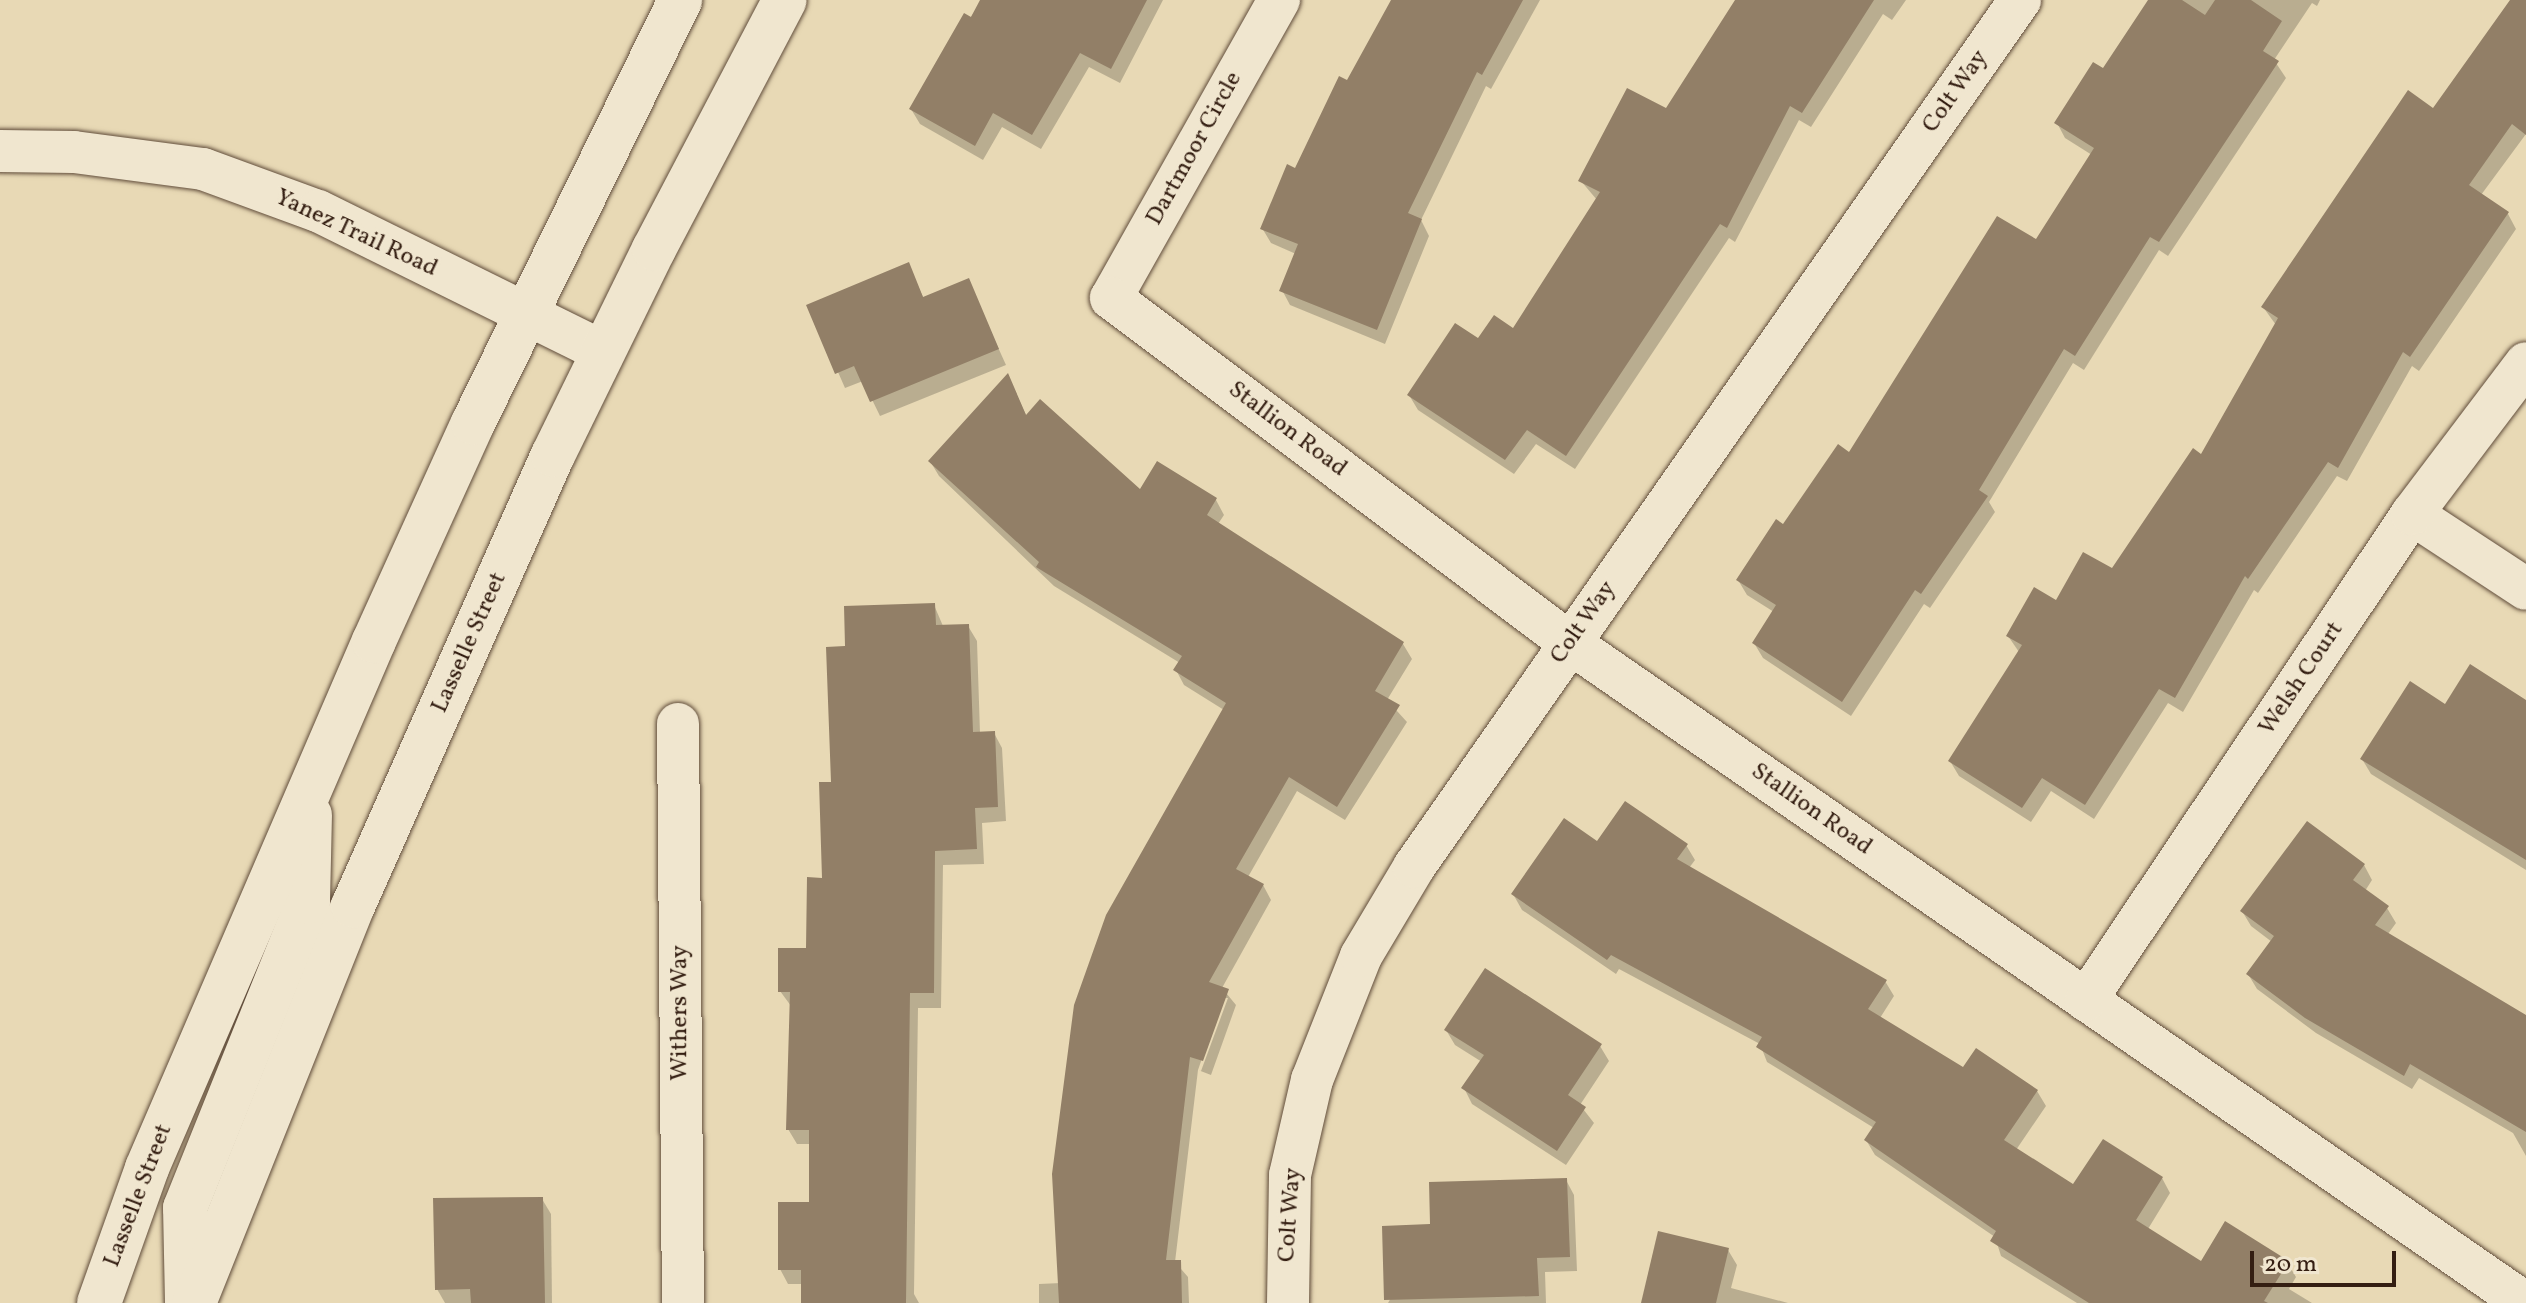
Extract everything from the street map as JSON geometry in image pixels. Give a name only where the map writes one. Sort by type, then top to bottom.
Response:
[{"type":"main road","name":"Lasselle Street","points":[[99,1303],[147,1168],[380,626],[526,315],[680,0]]},
{"type":"main road","name":"Lasselle Street","points":[[194,1303],[353,906],[603,352],[785,0]]},
{"type":"main road","points":[[187,1303],[185,1208],[308,902],[310,792]]},
{"type":"street","name":"Dartmoor Circle","points":[[1111,298],[1279,0]]},
{"type":"street","name":"Colt Way","points":[[1288,1303],[1290,1175],[1312,1080],[1361,956],[1414,867],[2020,0]]},
{"type":"street","name":"Yanez Trail Road","points":[[0,151],[74,152],[203,169],[318,211],[603,352]]},
{"type":"street","name":"Stallion Road","points":[[1111,298],[1570,643],[2525,1303]]},
{"type":"street","name":"Welsh Court","points":[[2086,1000],[2412,514],[2526,363]]},
{"type":"street","points":[[2412,514],[2526,589]]},
{"type":"street","name":"Withers Way","points":[[678,724],[683,1303]]},
{"type":"building","points":[[980,0],[1147,0],[1111,69],[1080,53],[1032,135],[993,113],[975,146],[909,109],[964,13],[971,17]]},
{"type":"building","points":[[1391,0],[1523,0],[1482,75],[1477,72],[1408,213],[1422,219],[1377,330],[1279,291],[1298,244],[1260,229],[1287,164],[1295,168],[1339,76],[1347,80]]},
{"type":"building","points":[[1735,0],[1874,0],[1802,113],[1790,106],[1727,228],[1720,224],[1566,456],[1527,430],[1505,460],[1407,395],[1455,323],[1478,338],[1494,315],[1513,328],[1600,192],[1578,181],[1627,88],[1666,108]]},
{"type":"building","points":[[2148,0],[2182,0],[2205,15],[2215,0],[2251,0],[2282,21],[2263,51],[2279,61],[2159,242],[2150,237],[2075,356],[2064,349],[1979,490],[1988,496],[1921,594],[1915,590],[1842,702],[1752,643],[1776,605],[1736,580],[1776,519],[1783,524],[1838,444],[1849,452],[1997,216],[2036,239],[2094,148],[2054,123],[2093,62],[2103,68]]},
{"type":"building","points":[[2510,0],[2526,0],[2526,135],[2512,124],[2469,185],[2509,212],[2410,357],[2403,352],[2338,468],[2328,462],[2248,579],[2245,576],[2175,698],[2159,689],[2085,805],[2042,778],[2022,808],[1948,761],[2022,645],[2006,636],[2034,587],[2056,600],[2083,552],[2112,568],[2193,448],[2201,454],[2278,318],[2261,307],[2408,90],[2433,108]]},
{"type":"building","points":[[909,262],[923,297],[969,278],[999,349],[870,402],[854,366],[835,374],[806,305]]},
{"type":"building","points":[[1008,373],[1026,415],[1040,399],[1140,489],[1157,461],[1217,498],[1207,515],[1404,642],[1375,691],[1400,705],[1337,807],[1289,777],[1236,869],[1264,884],[1209,982],[1229,989],[1203,1061],[1190,1057],[1166,1260],[1181,1260],[1182,1303],[1059,1303],[1052,1174],[1074,1005],[1106,915],[1226,703],[1173,670],[1182,656],[1036,567],[1039,562],[928,461]]},
{"type":"building","points":[[935,603],[936,625],[969,624],[973,732],[995,731],[998,807],[975,808],[977,849],[935,851],[934,993],[910,993],[906,1303],[801,1303],[801,1270],[778,1270],[778,1202],[809,1202],[809,1130],[786,1130],[790,992],[778,992],[778,948],[806,948],[807,877],[822,878],[819,782],[831,782],[826,647],[845,646],[844,606]]},
{"type":"building","points":[[2470,664],[2526,700],[2526,860],[2360,759],[2410,681],[2445,704]]},
{"type":"building","points":[[1625,801],[1688,844],[1677,859],[1887,980],[1868,1009],[1963,1067],[1976,1048],[2038,1090],[2004,1140],[2073,1184],[2103,1139],[2163,1177],[2136,1220],[2201,1261],[2225,1221],[2289,1261],[2264,1301],[2268,1303],[2089,1303],[1990,1241],[1996,1231],[1864,1140],[1876,1122],[1756,1047],[1762,1037],[1611,955],[1607,960],[1511,894],[1564,818],[1597,841]]},
{"type":"building","points":[[2307,821],[2365,864],[2353,880],[2389,906],[2375,925],[2526,1015],[2526,1132],[2410,1064],[2404,1076],[2305,1018],[2246,974],[2274,936],[2240,911]]},
{"type":"building","points":[[1485,968],[1602,1044],[1568,1095],[1586,1107],[1557,1151],[1461,1088],[1484,1055],[1444,1030]]},
{"type":"building","points":[[1567,1178],[1570,1257],[1537,1258],[1539,1296],[1384,1300],[1382,1226],[1430,1224],[1429,1182]]},
{"type":"building","points":[[543,1197],[545,1303],[471,1303],[470,1289],[435,1290],[433,1198]]},
{"type":"building","points":[[1658,1231],[1729,1248],[1716,1303],[1641,1303]]}]
